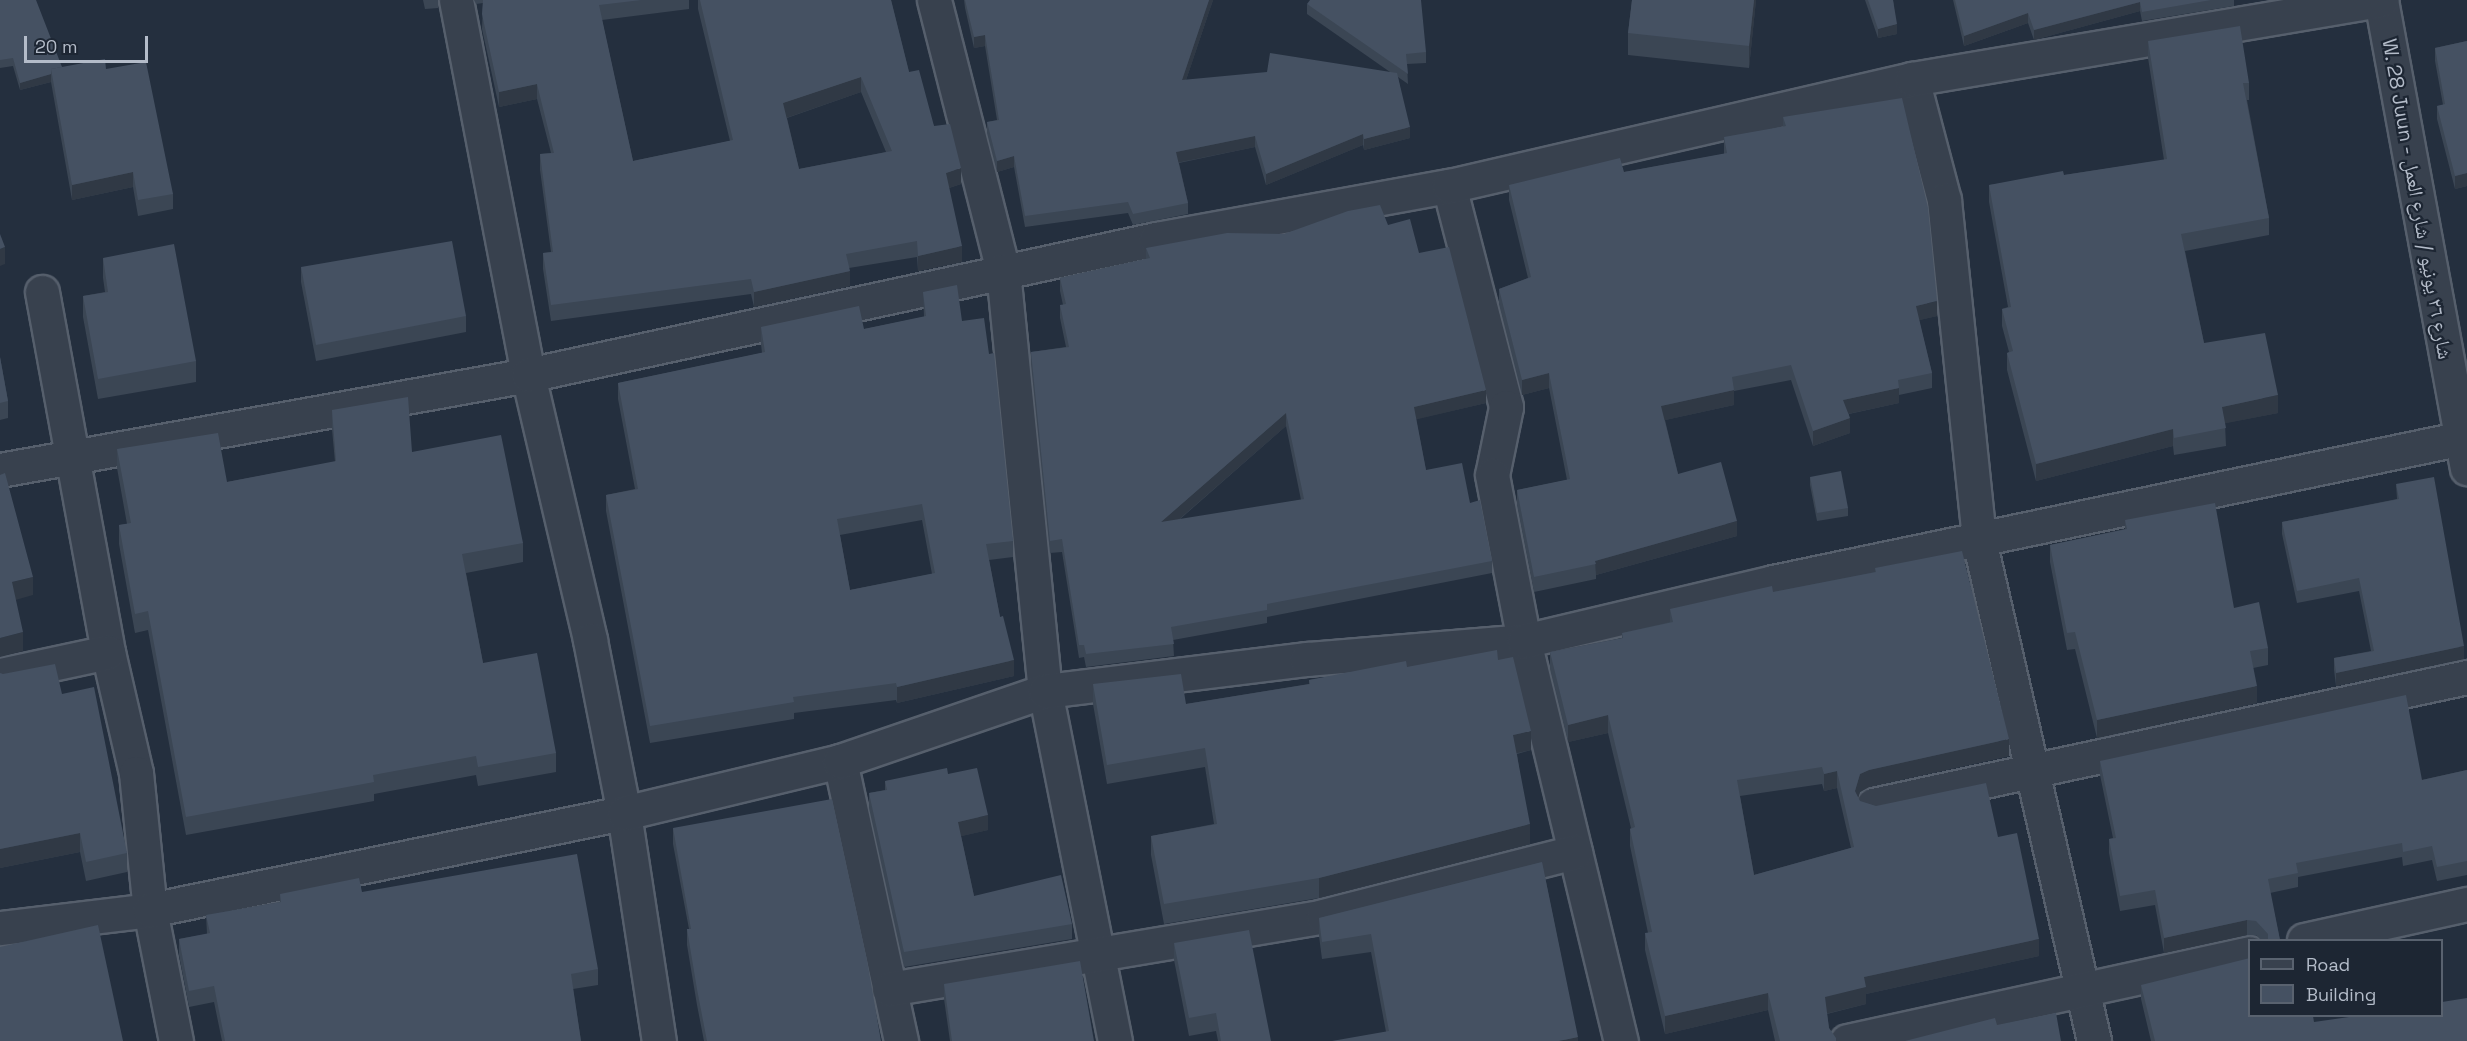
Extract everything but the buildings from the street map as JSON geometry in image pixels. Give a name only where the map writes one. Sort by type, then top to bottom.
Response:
[{"type":"street","points":[[456,0],[528,375],[590,640],[624,813],[659,1041]]},
{"type":"street","points":[[934,0],[1003,271],[1045,691],[1115,1041]]},
{"type":"street","points":[[0,470],[528,375],[1003,271],[1449,186],[1912,79],[2381,0]]},
{"type":"street","name":"W. 28 Juun - شارع ٢٦ يونيو / شارع العمل","points":[[2381,0],[2465,448]]},
{"type":"street","points":[[1912,79],[1944,200],[1979,540],[2094,1041]]},
{"type":"street","points":[[1449,186],[1506,407],[1492,475],[1524,641],[1621,1041]]},
{"type":"street","points":[[42,292],[70,459],[108,652],[136,773],[150,910],[176,1041]]},
{"type":"street","points":[[0,928],[150,910],[624,813],[840,761],[1045,691],[1307,659],[1524,641],[1773,582],[1979,540],[2465,448]]},
{"type":"street","points":[[0,675],[108,652]]},
{"type":"street","points":[[1873,805],[2467,677]]},
{"type":"street","points":[[840,761],[901,1041]]},
{"type":"street","points":[[889,988],[1099,955],[1323,916],[1575,852]]},
{"type":"street","points":[[2309,939],[2467,904]]},
{"type":"street","points":[[1846,1041],[2248,953]]}]
